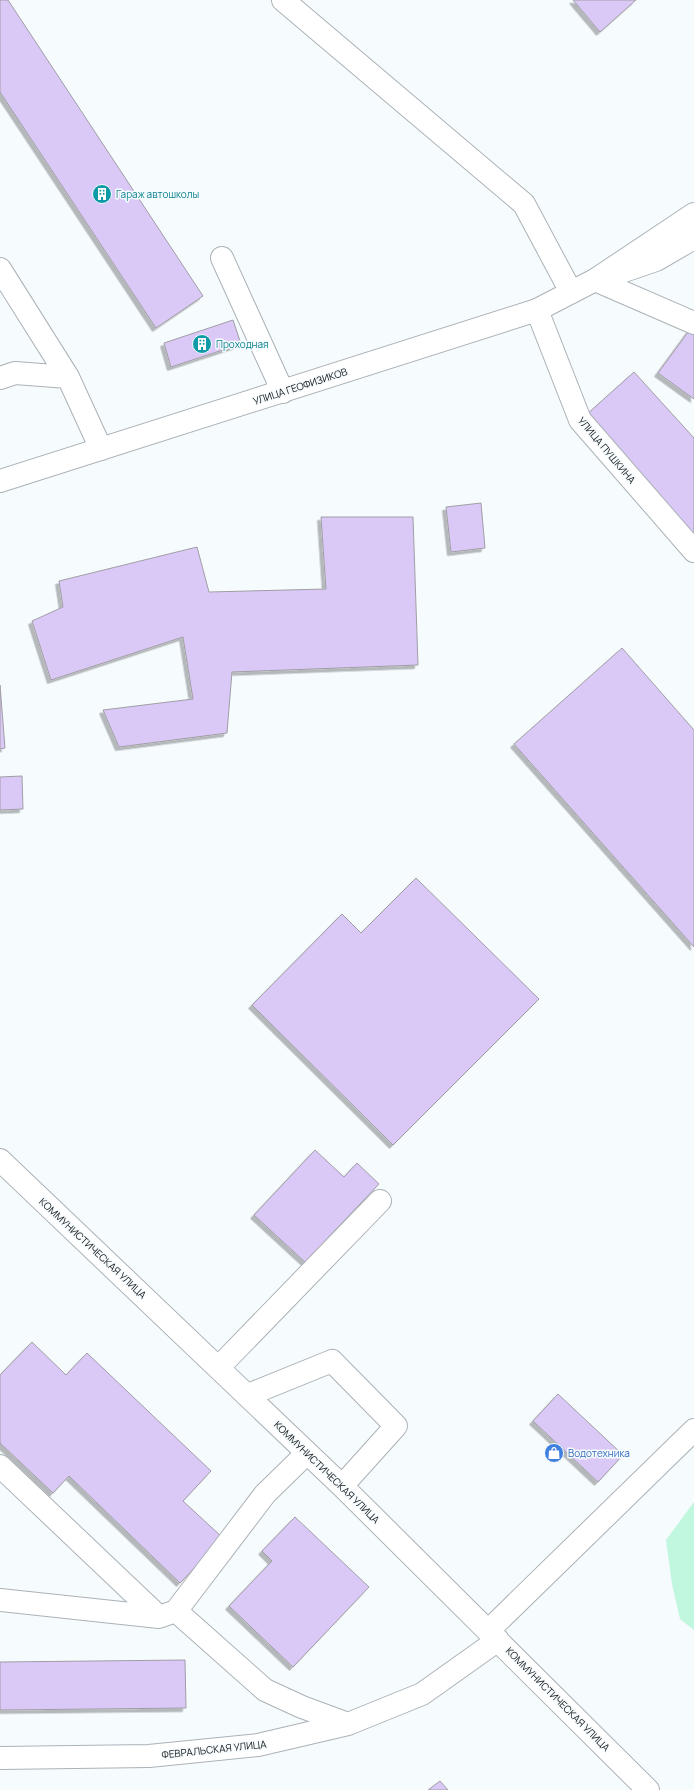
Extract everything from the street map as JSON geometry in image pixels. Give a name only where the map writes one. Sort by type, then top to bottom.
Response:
[{"type":"street","points":[[283,0],[524,204],[571,292]]},
{"type":"street","name":"УЛИЦА ГЕОФИЗИКОВ","points":[[0,481],[537,310],[595,280],[694,214]]},
{"type":"street","name":"УЛИЦА ГЕОФИЗИКОВ","points":[[595,280],[656,260],[694,238]]},
{"type":"street","points":[[222,258],[283,392]]},
{"type":"street","points":[[0,269],[68,377],[101,449]]},
{"type":"street","points":[[595,280],[694,322]]},
{"type":"street","name":"УЛИЦА ПУШКИНА","points":[[537,310],[580,420],[694,551]]},
{"type":"street","points":[[0,378],[15,373],[68,377]]},
{"type":"street","name":"КОММУНИСТИЧЕСКАЯ УЛИЦА","points":[[0,1160],[219,1367],[307,1454],[342,1486],[648,1790]]},
{"type":"street","points":[[219,1367],[380,1202]]},
{"type":"street","points":[[248,1395],[332,1361],[396,1426],[342,1486]]},
{"type":"street","name":"ФЕВРАЛЬСКАЯ УЛИЦА","points":[[0,1758],[149,1756],[250,1746],[348,1724],[422,1694],[493,1635],[694,1430]]},
{"type":"street","points":[[167,1614],[265,1494],[307,1454]]},
{"type":"street","points":[[0,1466],[167,1614],[265,1690],[302,1707],[348,1724]]},
{"type":"street","points":[[0,1600],[167,1614]]},
{"type":"green space","points":[[694,1502],[694,1630],[680,1619],[672,1584],[666,1540]]},
{"type":"building","name":"Гараж автошколы","points":[[0,0],[8,0],[203,296],[156,328],[0,92]]},
{"type":"building","points":[[573,0],[636,0],[600,32]]},
{"type":"building","name":"Проходная","points":[[233,320],[241,344],[171,367],[164,343]]},
{"type":"building","points":[[691,328],[694,331],[694,399],[658,373]]},
{"type":"building","points":[[634,372],[694,438],[694,534],[586,415]]},
{"type":"building","points":[[481,503],[485,548],[451,552],[446,507]]},
{"type":"building","points":[[321,517],[413,517],[418,665],[232,672],[227,733],[119,747],[103,710],[193,699],[183,637],[51,680],[32,621],[63,607],[59,581],[197,547],[209,592],[326,589]]},
{"type":"building","points":[[622,648],[694,730],[694,947],[514,744]]},
{"type":"building","points":[[0,685],[5,748],[0,749]]},
{"type":"building","points":[[22,776],[23,809],[0,810],[0,777]]},
{"type":"building","points":[[416,878],[539,999],[393,1145],[252,1005],[342,914],[361,933]]},
{"type":"building","points":[[315,1150],[344,1177],[357,1163],[379,1184],[305,1262],[254,1215]]},
{"type":"building","points":[[32,1342],[66,1375],[87,1353],[211,1471],[183,1501],[223,1538],[180,1583],[69,1476],[53,1493],[0,1443],[0,1375]]},
{"type":"building","points":[[558,1394],[623,1455],[598,1482],[533,1421]]},
{"type":"building","points":[[295,1517],[369,1587],[293,1667],[229,1606],[272,1561],[262,1551]]},
{"type":"building","points":[[185,1660],[186,1708],[0,1710],[0,1662]]},
{"type":"building","points":[[440,1781],[448,1790],[428,1790]]},
{"type":"place","name":"Гараж автошколы","points":[[102,194]]},
{"type":"place","name":"Проходная","points":[[202,344]]},
{"type":"place","name":"Водотехника","points":[[554,1453]]}]
